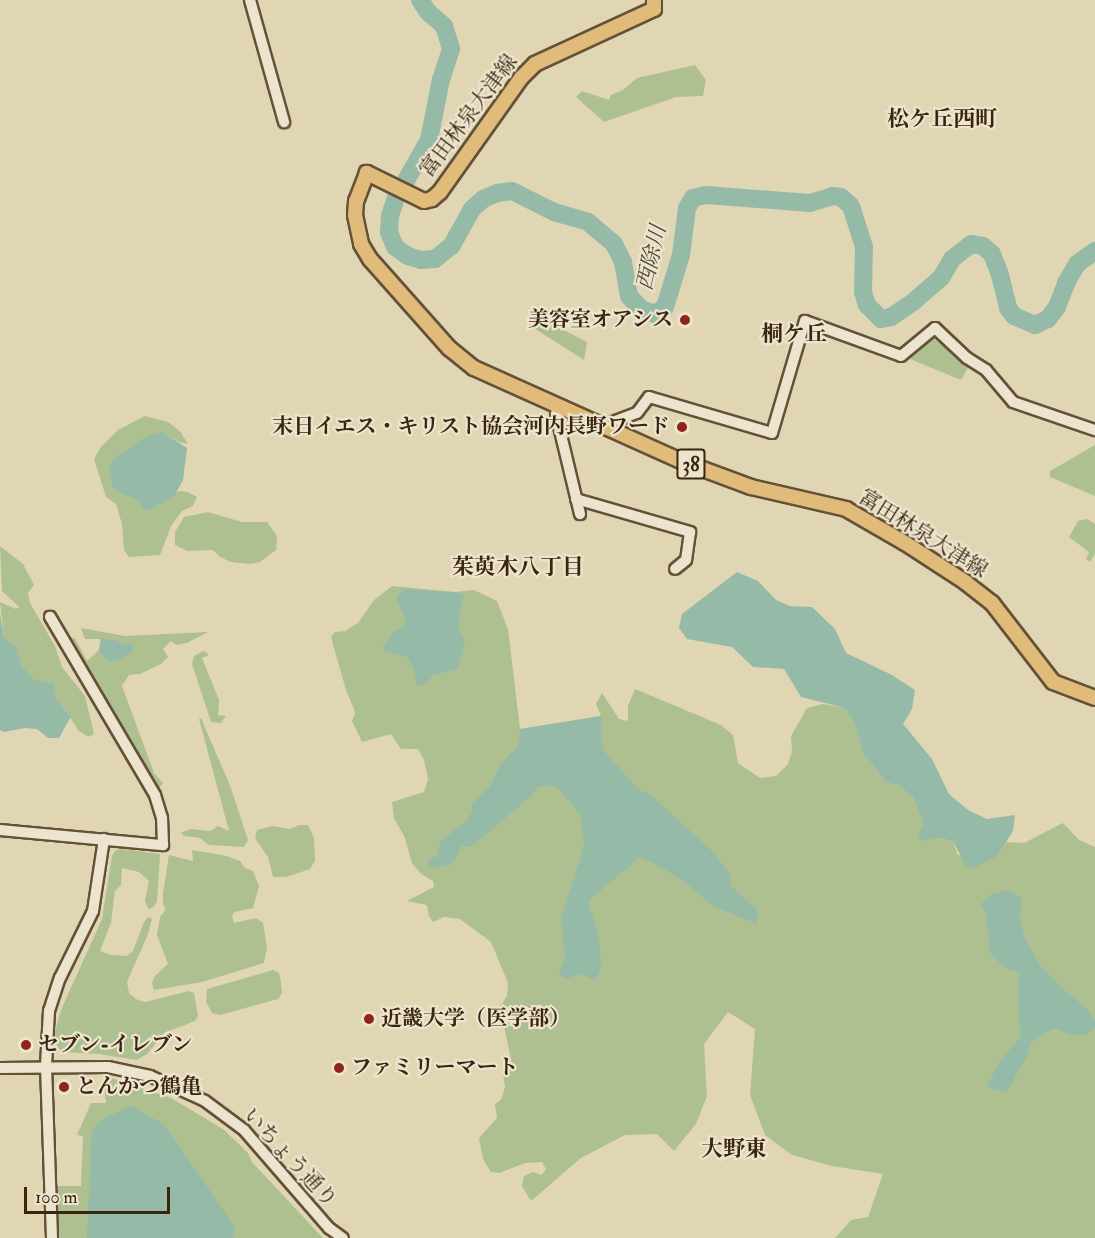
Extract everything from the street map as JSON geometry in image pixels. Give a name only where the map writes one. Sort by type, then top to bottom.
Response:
[{"type":"main road","name":"富田林泉大津線","points":[[654,0],[654,9],[535,64],[521,78],[440,192],[424,201],[367,173],[356,201],[356,229],[370,259],[449,348],[474,368],[681,461],[751,487],[846,509],[905,543],[965,582],[992,603],[1053,682],[1095,698]]},
{"type":"street","points":[[250,0],[284,122]]},
{"type":"street","points":[[605,425],[637,413],[649,397],[772,433],[805,321],[901,356],[935,328],[967,358],[986,370],[1013,402],[1095,430]]},
{"type":"street","points":[[558,406],[556,414],[580,514]]},
{"type":"street","points":[[576,499],[690,532],[686,560],[675,569]]},
{"type":"street","points":[[0,830],[163,845],[162,818],[155,795],[50,617]]},
{"type":"street","points":[[52,1238],[46,1066],[49,1011],[60,978],[93,911],[104,839]]},
{"type":"street","name":"いちょう通り","points":[[0,1068],[108,1067],[150,1076],[205,1101],[244,1130],[329,1228],[343,1238]]},
{"type":"shaded area","points":[[695,65],[706,80],[703,96],[676,97],[604,122],[576,97],[582,91],[609,100],[611,95],[623,90],[637,78]]},
{"type":"shaded area","points":[[530,313],[587,342],[584,360],[529,325]]},
{"type":"shaded area","points":[[934,339],[969,366],[961,380],[910,359],[911,355]]},
{"type":"shaded area","points":[[145,416],[168,422],[180,431],[188,444],[179,442],[162,432],[122,491],[139,501],[144,510],[152,509],[179,491],[188,492],[197,497],[193,506],[182,511],[171,526],[160,555],[129,557],[124,550],[122,524],[116,504],[106,497],[94,459],[101,447],[118,430]]},
{"type":"shaded area","points":[[162,432],[187,448],[183,480],[175,495],[152,509],[144,510],[139,501],[113,489],[109,469],[113,459],[147,436]]},
{"type":"shaded area","points":[[1095,445],[1095,496],[1050,477],[1050,471]]},
{"type":"shaded area","points":[[208,512],[242,522],[267,522],[277,536],[276,550],[260,562],[250,564],[231,562],[220,557],[213,550],[187,551],[175,545],[175,532],[184,517]]},
{"type":"shaded area","points":[[1087,519],[1095,524],[1095,554],[1090,562],[1086,559],[1089,552],[1069,537],[1078,521]]},
{"type":"shaded area","points":[[0,546],[23,564],[34,585],[28,593],[30,603],[55,646],[62,667],[85,696],[94,734],[88,737],[78,730],[65,709],[33,680],[22,666],[16,646],[4,638],[0,602],[16,609],[19,607],[2,591]]},
{"type":"shaded area","points":[[737,572],[758,581],[776,600],[790,606],[812,607],[835,629],[846,653],[892,675],[915,690],[912,709],[903,724],[932,759],[949,794],[968,810],[987,819],[1015,815],[1013,831],[998,855],[975,868],[966,866],[953,841],[937,838],[921,841],[918,835],[923,823],[913,797],[899,786],[886,782],[863,753],[854,722],[845,708],[801,697],[784,669],[753,667],[732,647],[687,639],[679,628],[682,614]]},
{"type":"shaded area","points":[[392,586],[455,592],[474,590],[497,601],[508,629],[520,729],[601,716],[596,704],[602,693],[619,719],[628,721],[628,706],[635,689],[721,725],[733,735],[738,763],[760,778],[776,776],[788,764],[792,751],[791,736],[807,708],[823,704],[845,708],[854,722],[863,753],[886,782],[899,786],[913,797],[923,823],[918,835],[953,841],[958,855],[998,855],[1006,842],[1024,843],[1063,823],[1079,840],[1095,847],[1095,1238],[835,1238],[851,1220],[868,1217],[883,1174],[832,1166],[792,1155],[765,1135],[750,1095],[755,1029],[728,1012],[704,1044],[707,1096],[696,1124],[674,1151],[657,1134],[625,1135],[581,1158],[531,1201],[522,1186],[524,1176],[533,1172],[542,1175],[546,1169],[542,1162],[525,1163],[499,1173],[491,1172],[483,1159],[479,1138],[497,1118],[495,1104],[501,1100],[505,1087],[503,1073],[512,1064],[500,1007],[507,996],[508,983],[491,942],[460,919],[444,917],[433,922],[427,905],[407,901],[434,887],[433,881],[421,874],[412,863],[405,838],[394,818],[392,802],[424,792],[428,779],[424,760],[418,749],[401,749],[391,734],[362,742],[352,721],[355,714],[354,709],[346,690],[331,637],[335,632],[345,631],[358,623],[374,600]]},
{"type":"shaded area","points":[[404,589],[462,593],[464,596],[459,616],[459,628],[465,643],[457,669],[433,675],[425,684],[417,686],[414,669],[407,657],[385,652],[383,647],[393,632],[402,628],[406,621],[396,598]]},
{"type":"shaded area","points":[[0,613],[4,638],[16,646],[22,666],[34,680],[54,684],[55,699],[71,716],[59,738],[48,738],[37,729],[25,728],[4,732],[0,730]]},
{"type":"shaded area","points":[[81,628],[125,636],[208,632],[187,643],[176,645],[171,641],[163,649],[168,657],[161,664],[140,674],[129,675],[122,686],[154,773],[163,783],[159,788],[153,786],[96,684],[93,683],[74,650],[70,639],[75,638],[87,661],[99,650],[101,639],[85,639]]},
{"type":"shaded area","points":[[101,638],[122,644],[128,643],[134,646],[133,651],[121,659],[109,662],[99,650]]},
{"type":"shaded area","points":[[204,651],[209,655],[202,658],[219,700],[218,715],[226,716],[221,723],[211,722],[192,664],[194,656]]},
{"type":"shaded area","points":[[602,716],[601,737],[604,751],[638,789],[652,796],[713,852],[730,874],[730,885],[757,910],[757,924],[713,906],[689,885],[640,857],[588,901],[599,938],[601,967],[596,980],[578,974],[566,979],[559,974],[565,959],[561,918],[584,846],[581,815],[556,786],[539,786],[531,796],[471,847],[461,846],[455,861],[449,865],[434,868],[427,864],[431,858],[437,857],[441,840],[466,822],[472,812],[472,804],[490,786],[501,764],[518,746],[520,729]]},
{"type":"shaded area","points":[[201,718],[231,788],[248,840],[244,847],[209,845],[200,838],[184,836],[181,833],[190,829],[211,831],[218,826],[229,831],[199,719]]},
{"type":"shaded area","points":[[299,825],[308,825],[314,838],[315,861],[310,869],[286,877],[273,877],[268,857],[255,838],[257,830],[273,826],[290,829]]},
{"type":"shaded area","points":[[116,850],[160,854],[157,902],[148,909],[145,901],[149,881],[139,872],[122,868],[121,885],[115,891],[111,923],[100,951],[111,955],[127,956],[133,951],[144,922],[148,917],[152,919],[148,934],[127,982],[129,993],[145,1002],[189,991],[194,993],[198,1016],[195,1021],[164,1033],[147,1054],[137,1060],[99,1054],[61,1052],[53,1039],[61,1010],[102,919],[112,856]]},
{"type":"shaded area","points":[[192,850],[227,856],[240,861],[245,868],[253,871],[259,886],[253,908],[234,912],[232,916],[234,923],[256,918],[263,923],[267,947],[264,963],[202,982],[154,990],[152,983],[155,976],[168,964],[157,935],[160,917],[166,909],[163,905],[163,893],[169,855],[193,861]]},
{"type":"shaded area","points":[[1006,890],[1022,898],[1020,918],[1024,936],[1039,964],[1087,1009],[1095,1020],[1095,1028],[1085,1035],[1070,1035],[1054,1028],[1031,1042],[1027,1056],[1006,1093],[987,1087],[998,1064],[1020,1037],[1018,992],[1020,973],[1005,968],[990,953],[986,913],[980,905],[990,895]]},
{"type":"shaded area","points":[[273,970],[279,973],[281,982],[282,993],[278,999],[220,1015],[212,1013],[206,1002],[207,989]]},
{"type":"shaded area","points":[[109,1077],[171,1098],[223,1129],[248,1153],[252,1162],[323,1238],[58,1238],[56,1186],[81,1186],[83,1136],[77,1135],[91,1103],[106,1103],[103,1078]]},
{"type":"shaded area","points":[[131,1106],[165,1125],[235,1228],[233,1238],[87,1238],[92,1130],[103,1119]]},
{"type":"waterway","name":"西除川","points":[[420,0],[428,12],[444,26],[451,49],[441,79],[429,140],[396,198],[390,215],[389,232],[395,247],[408,256],[421,260],[435,259],[452,245],[472,209],[483,199],[497,193],[512,191],[554,212],[588,222],[614,244],[623,262],[629,296],[641,309],[655,314],[665,307],[681,255],[687,208],[693,198],[706,195],[810,203],[833,196],[841,197],[851,206],[864,247],[863,292],[867,305],[881,319],[891,317],[913,302],[941,278],[952,259],[971,244],[983,246],[992,254],[1008,308],[1014,316],[1035,325],[1048,319],[1057,307],[1066,283],[1077,264],[1095,251]]},
{"type":"place","name":"美容室オアシス","points":[[685,320]]},
{"type":"place","name":"末日イエス・キリスト協会河内長野ワード","points":[[682,427]]},
{"type":"place","name":"近畿大学（医学部）","points":[[369,1019]]},
{"type":"place","name":"セブン-イレブン","points":[[26,1045]]},
{"type":"place","name":"ファミリーマート","points":[[339,1068]]},
{"type":"place","name":"とんかつ鶴亀","points":[[64,1087]]},
{"type":"district","name":"松ケ丘西町","points":[[942,120]]},
{"type":"district","name":"桐ケ丘","points":[[794,335]]},
{"type":"district","name":"茱萸木八丁目","points":[[518,568]]},
{"type":"district","name":"大野東","points":[[734,1150]]}]
